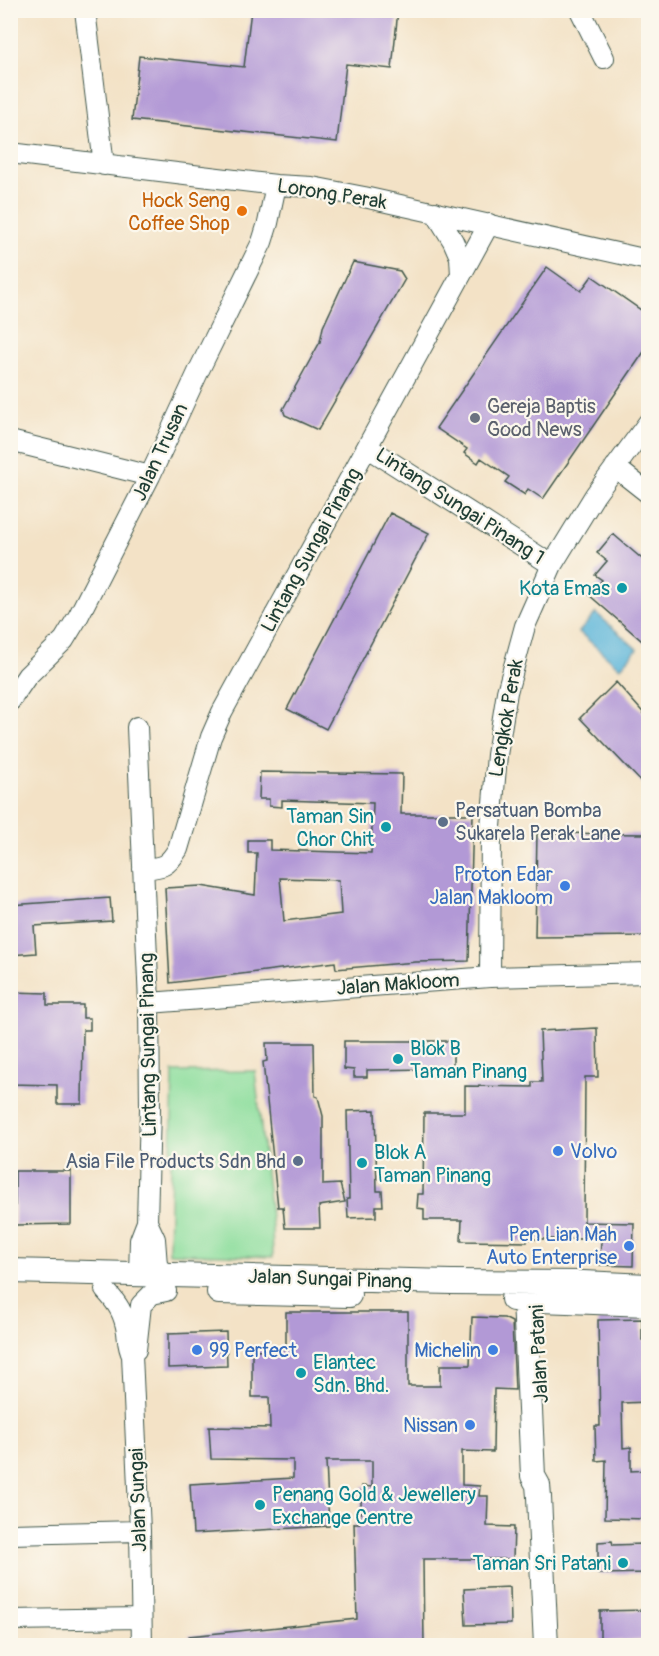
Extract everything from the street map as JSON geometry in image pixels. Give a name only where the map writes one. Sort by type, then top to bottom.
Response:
[{"type":"main road","name":"Jalan Sungai Pinang","points":[[10,1270],[139,1274],[165,1283]]},
{"type":"main road","name":"Jalan Sungai Pinang","points":[[10,1286],[105,1290],[165,1283],[451,1282],[531,1294],[648,1304]]},
{"type":"main road","name":"Jalan Sungai Pinang","points":[[531,1294],[583,1283],[648,1286]]},
{"type":"main road","name":"Jalan Patani","points":[[531,1294],[544,1478],[538,1485],[546,1646]]},
{"type":"street","points":[[85,10],[104,165]]},
{"type":"street","points":[[580,10],[604,58]]},
{"type":"street","name":"Lorong Perak","points":[[10,153],[276,185],[312,187],[648,260]]},
{"type":"street","name":"Jalan Trusan","points":[[10,701],[27,676],[64,640],[78,617],[150,476],[262,242],[276,185]]},
{"type":"street","points":[[435,212],[460,257],[461,275]]},
{"type":"street","name":"Lintang Sungai Pinang","points":[[143,869],[159,867],[170,862],[178,849],[211,737],[218,721],[489,224]]},
{"type":"street","name":"Lengkok Perak","points":[[490,977],[491,827],[497,755],[507,692],[525,626],[552,564],[595,495],[648,423]]},
{"type":"street","points":[[10,441],[150,476]]},
{"type":"street","name":"Lintang Sungai Pinang 1","points":[[367,447],[552,564]]},
{"type":"street","points":[[615,466],[648,493]]},
{"type":"street","name":"Lintang Sungai Pinang","points":[[137,727],[149,1003],[150,1109],[147,1222],[140,1240],[139,1274]]},
{"type":"street","name":"Jalan Makloom","points":[[149,1003],[490,977],[648,973]]},
{"type":"street","name":"Lintang Sungai Pinang","points":[[147,1222],[155,1239],[157,1265],[165,1283]]},
{"type":"street","name":"Jalan Sungai","points":[[132,1355],[136,1350],[141,1305],[165,1283]]},
{"type":"street","name":"Jalan Sungai","points":[[105,1290],[118,1304],[123,1315],[129,1350],[132,1355],[140,1531],[142,1646]]},
{"type":"street","points":[[10,1534],[140,1531]]},
{"type":"street","points":[[10,1620],[141,1618]]},
{"type":"green space","points":[[255,1071],[272,1227],[273,1257],[169,1253],[173,1072]]},
{"type":"water","points":[[596,613],[637,649],[620,668],[579,632]]},
{"type":"building","points":[[251,10],[398,10],[392,69],[346,64],[337,142],[132,120],[139,56],[244,67]]},
{"type":"building","points":[[353,262],[400,271],[405,279],[318,430],[285,415],[283,409],[320,342],[323,327]]},
{"type":"building","points":[[547,267],[581,291],[592,276],[648,315],[648,346],[543,499],[528,489],[525,495],[505,482],[509,477],[481,458],[478,463],[464,453],[467,449],[436,428]]},
{"type":"building","points":[[390,513],[429,533],[326,729],[287,709]]},
{"type":"building","name":"Kota Emas","points":[[613,534],[648,564],[648,646],[589,595],[602,580],[595,575],[607,561],[597,553]]},
{"type":"building","points":[[616,682],[648,718],[648,789],[580,718]]},
{"type":"building","points":[[260,772],[402,774],[401,814],[473,814],[469,961],[416,962],[336,969],[335,962],[170,983],[165,888],[201,886],[255,895],[257,853],[248,853],[248,840],[270,840],[270,850],[371,853],[373,803],[282,800],[282,807],[269,806],[269,799],[259,799]],"holes":[[[280,878],[339,880],[341,914],[284,921]]]},
{"type":"building","points":[[537,833],[648,834],[648,936],[535,937]]},
{"type":"building","points":[[110,898],[112,921],[34,926],[36,953],[10,955],[10,905]]},
{"type":"building","points":[[10,992],[47,993],[47,1005],[83,1005],[83,1018],[90,1018],[90,1030],[83,1030],[82,1104],[57,1104],[57,1085],[10,1084]]},
{"type":"building","points":[[597,1028],[598,1077],[585,1077],[584,1222],[634,1223],[633,1266],[600,1265],[601,1239],[527,1239],[527,1242],[461,1241],[462,1220],[424,1220],[424,1209],[417,1208],[418,1194],[423,1194],[424,1113],[465,1113],[465,1086],[532,1087],[532,1082],[542,1082],[540,1031]]},
{"type":"building","name":"Blok B Taman Pinang","points":[[344,1041],[453,1041],[453,1075],[429,1076],[429,1069],[367,1070],[367,1077],[354,1077],[354,1070],[344,1069]]},
{"type":"building","name":"Asia File Products Sdn Bhd","points":[[266,1043],[314,1043],[315,1096],[318,1097],[323,1116],[323,1185],[340,1184],[345,1202],[319,1206],[320,1228],[285,1228],[283,1207],[278,1207],[263,1062],[267,1061]]},
{"type":"building","name":"Blok A Taman Pinang","points":[[375,1110],[377,1191],[382,1191],[383,1206],[376,1206],[376,1217],[348,1218],[347,1111]]},
{"type":"building","points":[[15,1171],[71,1171],[71,1224],[15,1225]]},
{"type":"building","points":[[286,1312],[408,1312],[408,1386],[440,1386],[440,1365],[470,1365],[472,1317],[504,1318],[512,1322],[515,1390],[494,1389],[493,1452],[462,1451],[462,1485],[480,1486],[479,1496],[488,1496],[487,1526],[514,1527],[513,1559],[423,1559],[424,1646],[189,1646],[189,1636],[357,1619],[354,1523],[360,1523],[362,1486],[372,1487],[372,1461],[326,1461],[329,1526],[193,1534],[190,1484],[293,1478],[293,1460],[211,1459],[209,1427],[270,1428],[269,1397],[252,1397],[252,1350],[286,1349]]},
{"type":"building","points":[[642,1319],[642,1340],[648,1340],[648,1402],[622,1403],[623,1448],[631,1447],[631,1471],[648,1470],[648,1519],[605,1518],[606,1460],[596,1461],[595,1426],[600,1426],[598,1320]]},
{"type":"building","name":"99 Perfect","points":[[226,1332],[227,1366],[168,1368],[168,1334]]},
{"type":"building","name":"Taman Sri Patani","points":[[612,1541],[613,1545],[643,1544],[643,1554],[648,1553],[648,1573],[598,1574],[598,1542]]},
{"type":"building","points":[[510,1587],[511,1624],[466,1625],[464,1589]]},
{"type":"building","name":"Taman Sri Patani","points":[[648,1610],[646,1639],[600,1642],[600,1611]]},
{"type":"place","name":"Hock Seng Coffee Shop","points":[[242,211]]},
{"type":"place","name":"Gereja Baptis Good News","points":[[475,418]]},
{"type":"place","name":"Kota Emas","points":[[622,588]]},
{"type":"place","name":"Persatuan Bomba Sukarela Perak Lane","points":[[443,822]]},
{"type":"place","name":"Taman Sin Chor Chit","points":[[386,827]]},
{"type":"place","name":"Proton Edar Jalan Makloom","points":[[565,886]]},
{"type":"place","name":"Blok B Taman Pinang","points":[[398,1059]]},
{"type":"place","name":"Volvo","points":[[558,1151]]},
{"type":"place","name":"Asia File Products Sdn Bhd","points":[[298,1161]]},
{"type":"place","name":"Blok A Taman Pinang","points":[[362,1163]]},
{"type":"place","name":"Pen Lian Mah Auto Enterprise","points":[[629,1246]]},
{"type":"place","name":"99 Perfect","points":[[197,1350]]},
{"type":"place","name":"Michelin","points":[[493,1350]]},
{"type":"place","name":"Elantec Sdn. Bhd.","points":[[301,1373]]},
{"type":"place","name":"Nissan","points":[[470,1425]]},
{"type":"place","name":"Penang Gold & Jewellery Exchange Centre","points":[[260,1505]]},
{"type":"place","name":"Taman Sri Patani","points":[[623,1563]]}]
